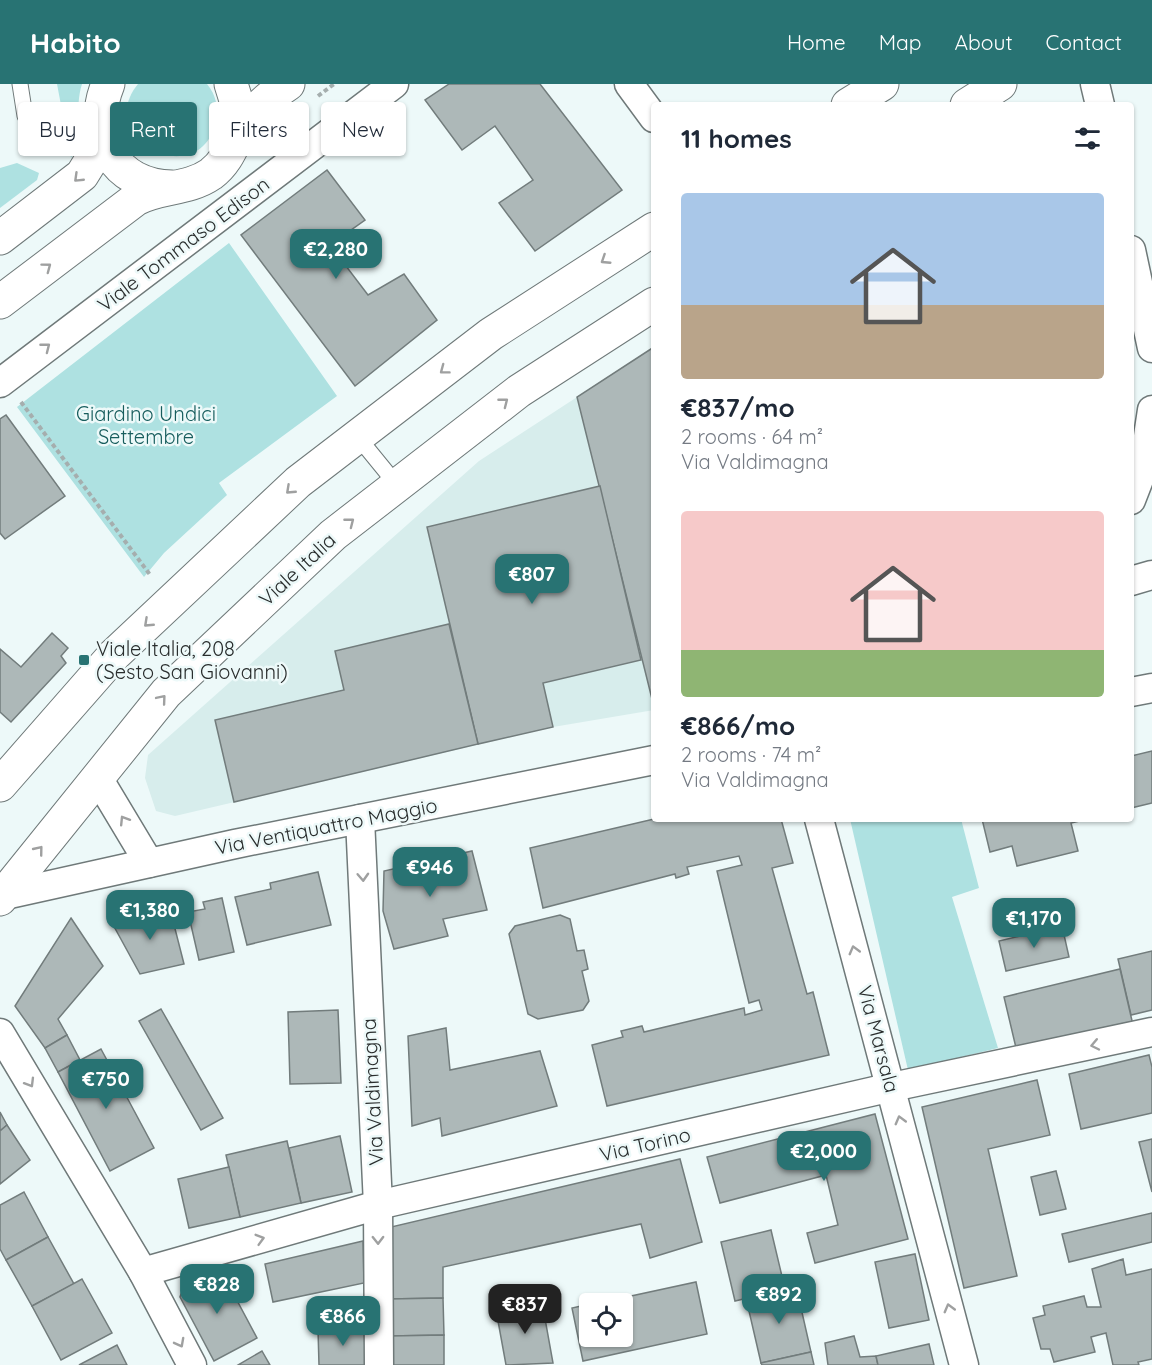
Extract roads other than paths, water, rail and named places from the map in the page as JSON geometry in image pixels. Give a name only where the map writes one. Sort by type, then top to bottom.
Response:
[{"type":"main road","name":"Viale Tommaso Edison","points":[[231,84],[237,102]]},
{"type":"main road","name":"Viale Tommaso Edison","points":[[266,102],[288,84]]},
{"type":"main road","points":[[853,102],[882,84]]},
{"type":"main road","points":[[972,102],[1000,84]]},
{"type":"main road","name":"Viale Tommaso Edison","points":[[0,238],[82,175],[95,154],[100,126],[100,104],[107,86]]},
{"type":"main road","name":"Viale Tommaso Edison","points":[[100,126],[107,150],[122,169],[142,182],[172,188]]},
{"type":"main road","name":"Viale Tommaso Edison","points":[[0,302],[127,205],[153,191],[192,184],[211,174],[228,156]]},
{"type":"main road","points":[[0,784],[114,655],[298,482],[491,334],[651,231]]},
{"type":"main road","name":"Viale Italia","points":[[1,897],[166,693],[333,535],[519,391],[651,306]]},
{"type":"street","name":"Viale Tommaso Edison","points":[[8,389],[394,84]]},
{"type":"street","points":[[629,84],[651,114]]},
{"type":"street","points":[[1095,84],[1099,102]]},
{"type":"street","points":[[1134,264],[1152,348]]},
{"type":"street","points":[[1134,492],[1143,469],[1152,410]]},
{"type":"street","points":[[1134,580],[1152,575]]},
{"type":"street","points":[[1134,691],[1152,688]]},
{"type":"street","name":"Via Ventiquattro Maggio","points":[[1,897],[149,863],[651,761]]},
{"type":"street","points":[[98,778],[149,863]]},
{"type":"street","name":"Via Valdimagna","points":[[360,819],[378,1205],[379,1365]]},
{"type":"street","name":"Via Marsala","points":[[820,822],[964,1365]]},
{"type":"street","name":"Via Torino","points":[[143,1272],[378,1205],[892,1087],[1152,1032]]},
{"type":"street","points":[[0,1033],[143,1272],[192,1365]]},
{"type":"lane","points":[[20,84],[23,102]]},
{"type":"lane","points":[[357,436],[398,485]]},
{"type":"place","name":"Viale Italia, 208 (Sesto San Giovanni)","points":[[84,660]]},
{"type":"park label","name":"Giardino Undici Settembre","points":[[146,424]]}]
